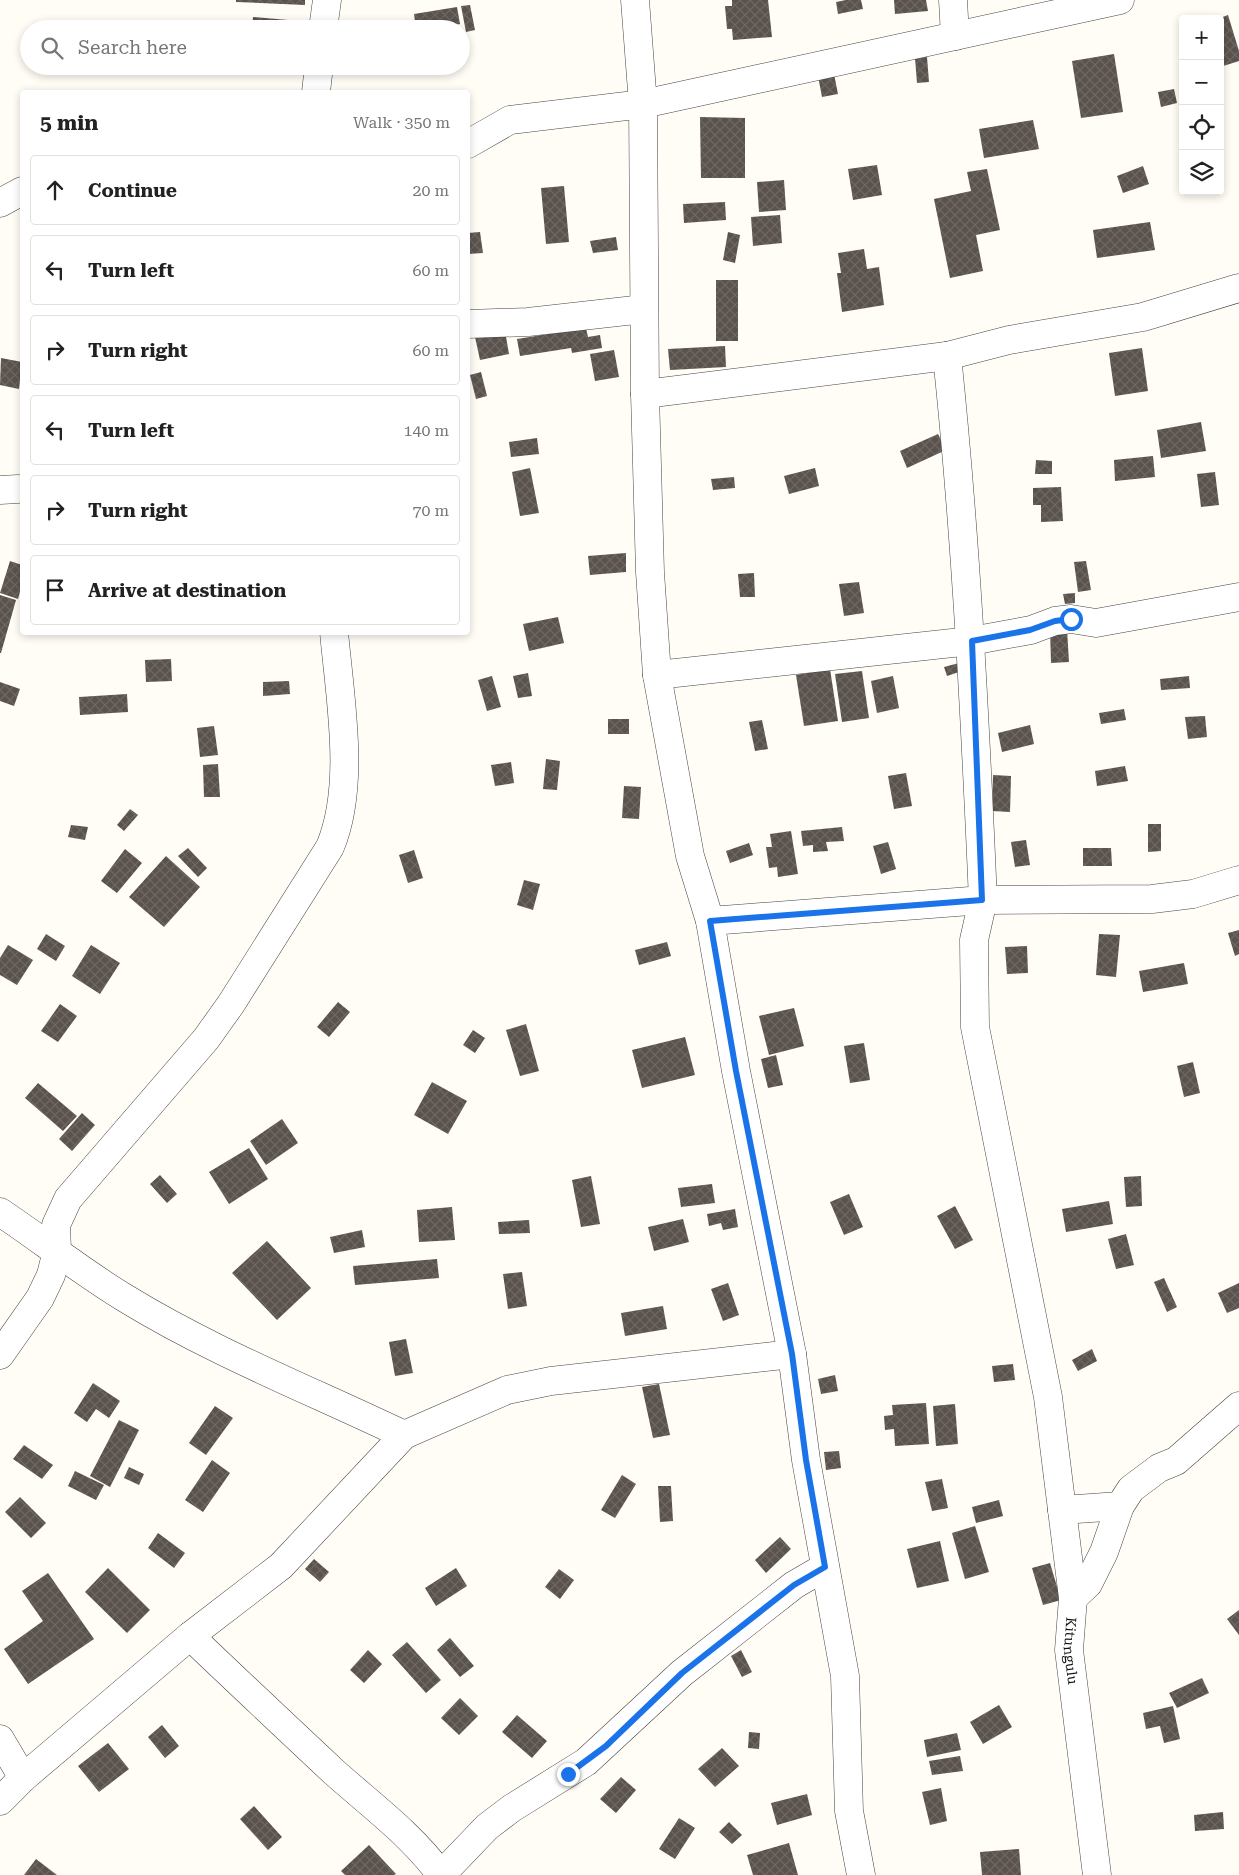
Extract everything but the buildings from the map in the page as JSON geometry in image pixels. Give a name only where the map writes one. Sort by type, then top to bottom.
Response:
[{"type":"street","points":[[324,20],[327,0]]},
{"type":"street","points":[[635,0],[643,104],[645,394],[650,572],[657,675],[690,856],[710,921],[736,1071],[792,1354],[806,1460],[846,1676],[849,1811],[861,1875]]},
{"type":"street","points":[[953,0],[955,36]]},
{"type":"street","points":[[470,143],[510,120],[643,104],[1120,0]]},
{"type":"street","points":[[316,90],[318,75]]},
{"type":"street","points":[[0,203],[20,192]]},
{"type":"street","points":[[645,394],[947,356],[1009,340],[1143,317],[1239,288]]},
{"type":"street","points":[[470,324],[528,322],[644,309]]},
{"type":"street","points":[[947,356],[959,472],[972,641],[982,900],[974,940],[975,1027],[1048,1397],[1072,1598]]},
{"type":"street","points":[[657,675],[972,641],[1030,630],[1055,621],[1071,619],[1096,622],[1239,597]]},
{"type":"street","points":[[0,1355],[40,1298],[50,1275],[57,1251],[56,1225],[68,1199],[206,1039],[231,1004],[330,847],[338,830],[342,804],[344,767],[342,717],[334,635]]},
{"type":"street","points":[[710,921],[982,900],[1152,900],[1193,894],[1239,880]]},
{"type":"street","points":[[0,1212],[124,1298],[238,1360],[329,1399],[404,1435]]},
{"type":"street","points":[[0,1801],[23,1778],[190,1636],[281,1566],[404,1435],[454,1412],[516,1389],[551,1381],[792,1354]]},
{"type":"street","name":"Kitungulu","points":[[1097,1875],[1069,1650],[1072,1598],[1088,1584],[1104,1552],[1120,1506],[1131,1490],[1160,1468],[1176,1461],[1239,1406]]},
{"type":"street","points":[[1062,1510],[1120,1506]]},
{"type":"street","points":[[190,1636],[335,1772],[399,1828],[430,1860],[441,1875],[487,1827],[512,1808],[586,1762],[682,1673],[794,1585],[825,1567]]},
{"type":"street","points":[[0,1739],[23,1778]]},
{"type":"route","points":[[568,1774],[606,1746],[682,1673],[720,1642],[794,1585],[825,1567],[806,1460],[792,1354],[736,1071],[710,921],[982,900],[972,641],[1030,630],[1055,621],[1071,619]]}]
